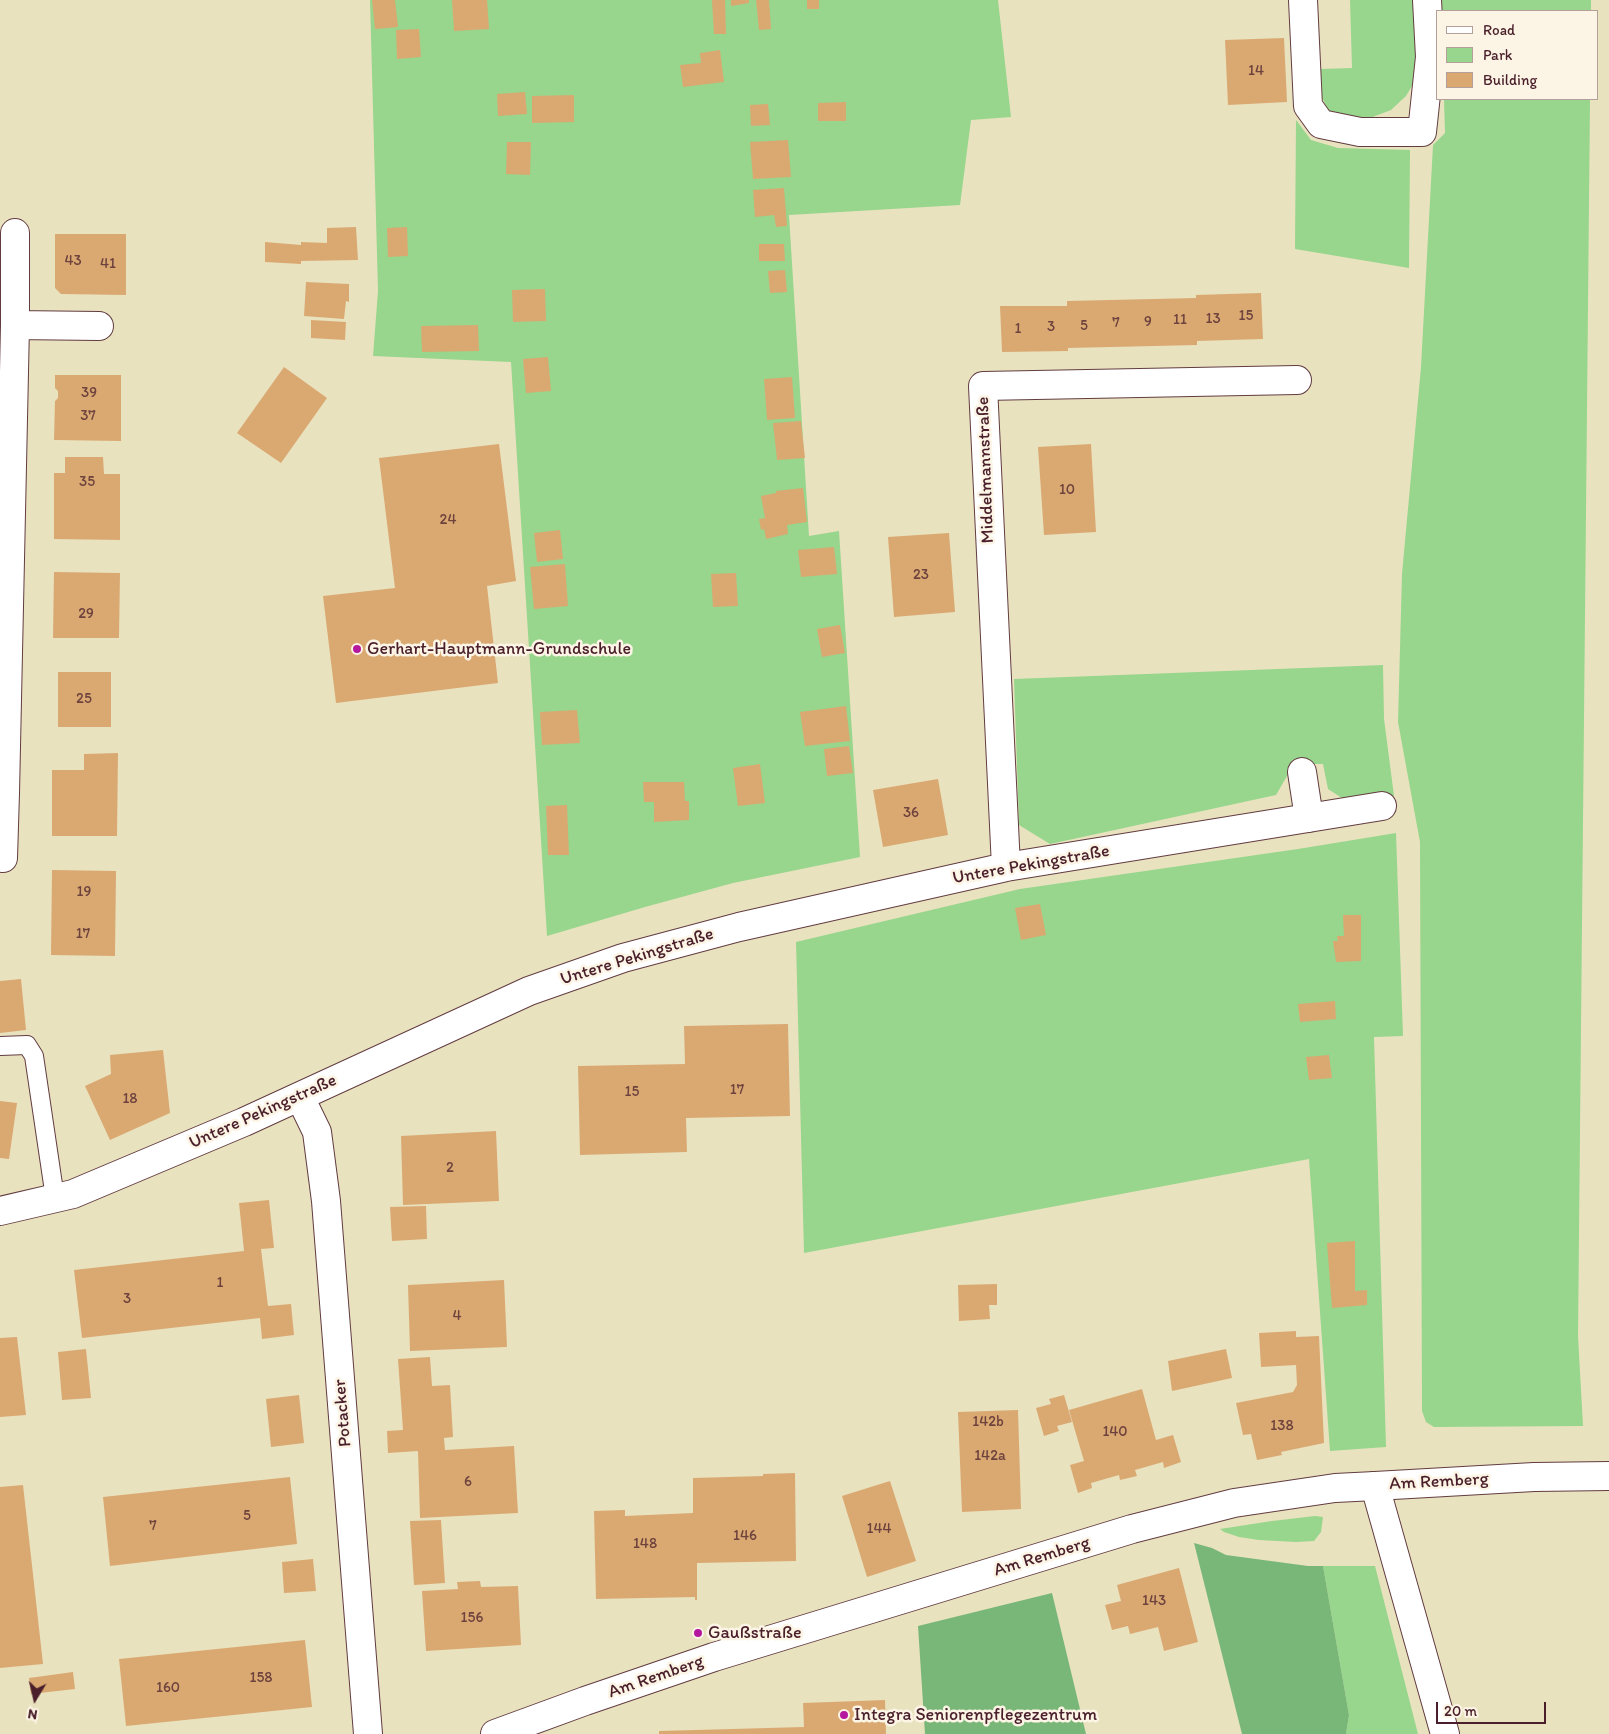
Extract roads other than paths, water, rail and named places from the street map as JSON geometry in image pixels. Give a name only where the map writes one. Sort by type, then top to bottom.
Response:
[{"type":"main road","points":[[1303,0],[1308,106],[1321,124],[1360,132],[1422,132],[1430,57],[1427,0]]},
{"type":"main road","points":[[3,858],[2,793],[15,325],[14,233]]},
{"type":"main road","points":[[15,325],[99,326]]},
{"type":"main road","name":"Middelmannstraße","points":[[1006,867],[983,386],[1297,380]]},
{"type":"main road","points":[[1302,772],[1309,818]]},
{"type":"main road","name":"Untere Pekingstraße","points":[[0,1211],[73,1194],[300,1097],[529,991],[623,958],[739,927],[1006,867],[1382,806]]},
{"type":"main road","name":"Potacker","points":[[300,1097],[317,1132],[326,1201],[368,1734]]},
{"type":"main road","name":"Am Remberg","points":[[495,1734],[714,1657],[1132,1529],[1234,1503],[1336,1488],[1524,1478],[1609,1476]]},
{"type":"main road","points":[[1375,1486],[1445,1734]]},
{"type":"lane","points":[[0,1046],[27,1045],[34,1056],[55,1198]]},
{"type":"place","name":"Gerhart-Hauptmann-Grundschule","points":[[357,649]]},
{"type":"place","name":"Gaußstraße","points":[[698,1633]]},
{"type":"place","name":"Integra Seniorenpflegezentrum","points":[[844,1715]]}]
